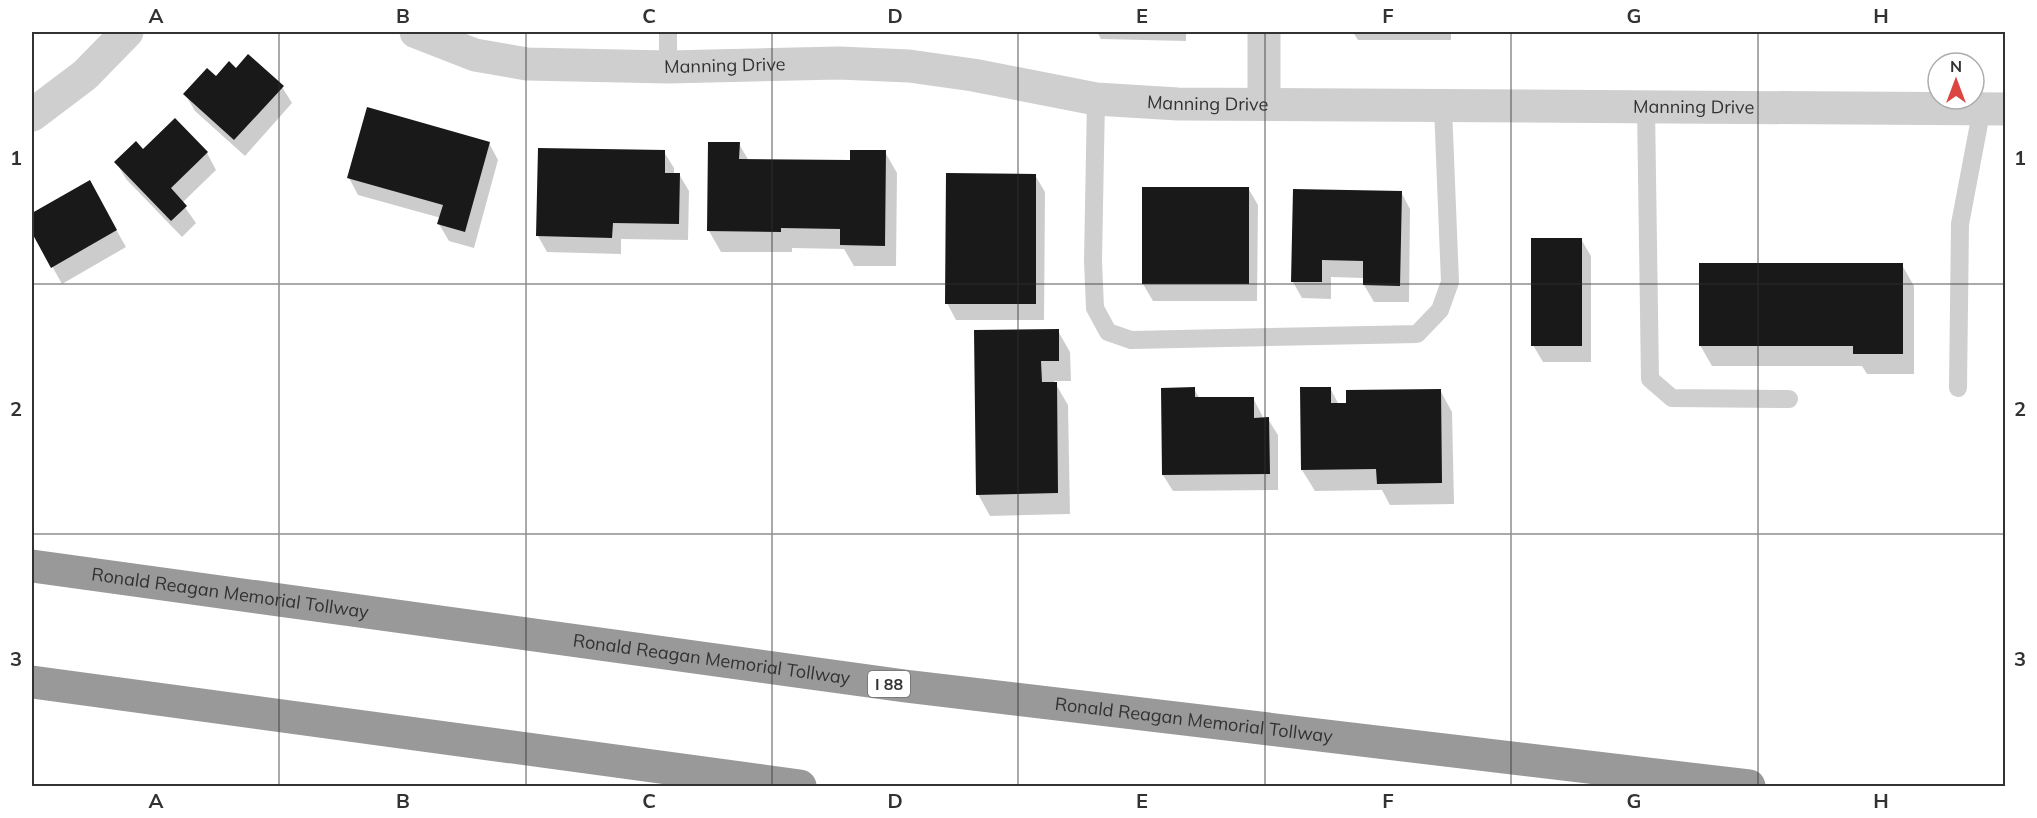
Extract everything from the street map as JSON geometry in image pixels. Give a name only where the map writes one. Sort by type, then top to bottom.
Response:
[{"type":"highway","name":"Ronald Reagan Memorial Tollway","points":[[32,566],[905,686],[1749,786]]},
{"type":"highway","points":[[32,682],[800,786]]},
{"type":"street","points":[[32,115],[85,75],[128,32]]},
{"type":"street","name":"Manning Drive","points":[[416,32],[475,55],[527,64],[668,68],[838,63],[909,66],[974,75],[1096,99],[1178,104],[1994,108]]},
{"type":"street","points":[[1264,32],[1264,104]]},
{"type":"lane","points":[[668,32],[668,68]]},
{"type":"lane","points":[[1096,99],[1093,261],[1095,308],[1108,332],[1131,340],[1417,334],[1440,310],[1450,282],[1443,107]]},
{"type":"lane","points":[[1646,108],[1650,379],[1671,398],[1789,399]]},
{"type":"lane","points":[[1958,388],[1960,224],[1994,108]]},
{"type":"building","points":[[248,54],[284,86],[234,140],[183,94],[207,68],[216,76],[229,61],[236,68]]},
{"type":"building","points":[[367,107],[490,142],[465,232],[437,224],[443,205],[347,178]]},
{"type":"building","points":[[175,118],[208,152],[171,188],[187,206],[171,221],[114,162],[136,141],[143,149]]},
{"type":"building","points":[[708,142],[740,142],[739,159],[850,160],[850,150],[886,150],[885,246],[840,245],[840,229],[781,228],[781,232],[707,231]]},
{"type":"building","points":[[538,148],[665,150],[665,173],[680,173],[679,224],[613,223],[612,238],[536,236]]},
{"type":"building","points":[[946,173],[1036,174],[1036,304],[945,304]]},
{"type":"building","points":[[90,180],[117,230],[51,268],[32,233],[32,213]]},
{"type":"building","points":[[1142,187],[1249,187],[1249,284],[1142,284]]},
{"type":"building","points":[[1293,189],[1402,191],[1400,286],[1363,285],[1363,261],[1322,260],[1322,282],[1291,282]]},
{"type":"building","points":[[1531,238],[1582,238],[1582,346],[1531,346]]},
{"type":"building","points":[[1699,263],[1903,263],[1903,354],[1853,354],[1853,346],[1699,346]]},
{"type":"building","points":[[1059,329],[1059,361],[1041,361],[1042,382],[1057,382],[1058,493],[976,495],[974,330]]},
{"type":"building","points":[[1195,387],[1195,397],[1254,397],[1254,418],[1269,417],[1270,474],[1162,475],[1161,388]]},
{"type":"building","points":[[1300,387],[1331,387],[1331,403],[1346,403],[1346,390],[1441,389],[1442,483],[1377,484],[1376,469],[1301,470]]}]
